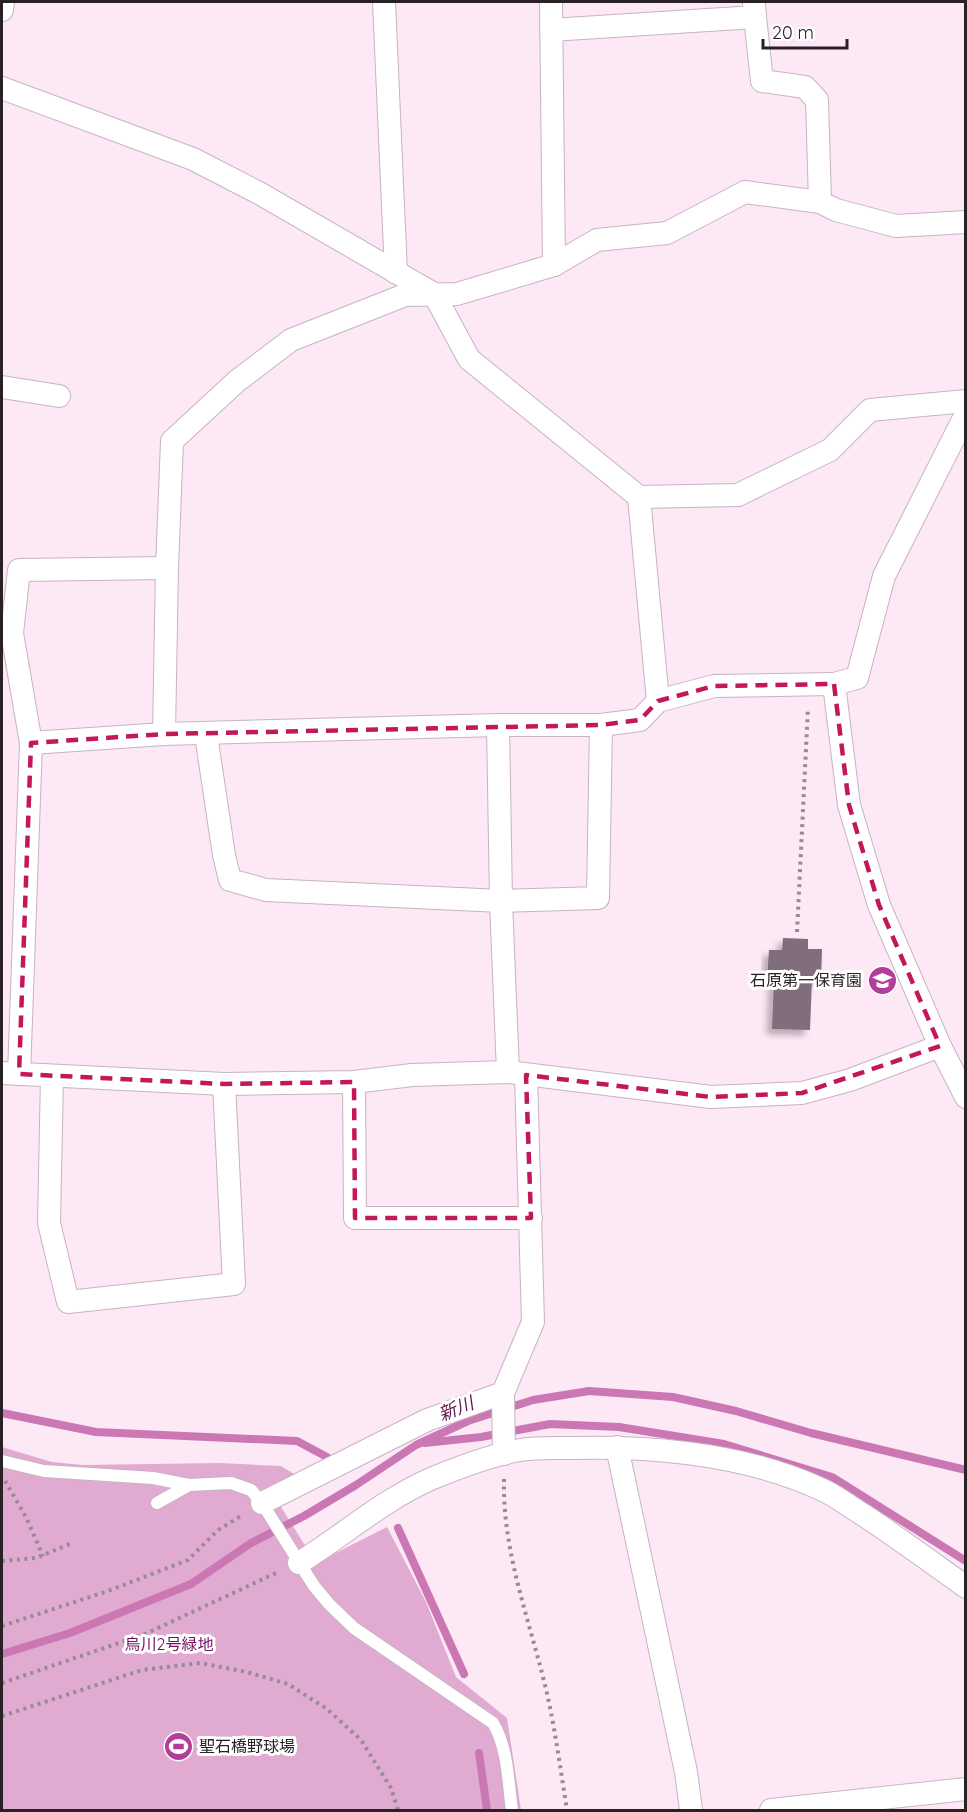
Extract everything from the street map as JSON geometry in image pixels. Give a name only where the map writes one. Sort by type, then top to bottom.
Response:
[{"type":"street","points":[[2,10],[3,2]]},
{"type":"street","points":[[384,2],[396,273]]},
{"type":"street","points":[[551,2],[554,265]]},
{"type":"street","points":[[551,30],[754,9],[762,81],[805,87],[817,100],[820,202]]},
{"type":"street","points":[[2,88],[193,159],[259,192],[434,294],[469,359],[639,497],[738,495],[830,450],[870,411],[966,401]]},
{"type":"street","points":[[164,734],[172,441],[237,381],[291,340],[405,295],[457,294],[554,265],[597,240],[667,233],[745,192],[820,202],[836,210],[896,226],[966,222]]},
{"type":"street","points":[[2,387],[60,396]]},
{"type":"street","points":[[31,743],[164,734],[206,735],[498,725],[601,725],[640,720],[658,701],[714,686],[834,684],[857,678],[884,576],[966,414]]},
{"type":"street","points":[[639,497],[658,701]]},
{"type":"street","points":[[167,568],[19,570],[7,633],[31,743],[10,1074],[224,1084],[354,1082],[412,1075],[517,1074],[711,1097],[802,1093],[850,1080],[940,1046]]},
{"type":"street","points":[[834,684],[849,805],[879,905],[940,1046],[966,1097]]},
{"type":"street","points":[[498,725],[501,901],[531,1218],[533,1322],[503,1393],[504,1454]]},
{"type":"street","points":[[206,735],[224,855],[230,880],[266,890],[501,901],[598,898],[601,725]]},
{"type":"street","points":[[52,1076],[49,1223],[68,1302],[234,1284],[224,1084]]},
{"type":"street","points":[[354,1082],[355,1218],[531,1218]]},
{"type":"street","points":[[265,1508],[427,1419],[503,1393]]},
{"type":"street","points":[[617,1447],[684,1761],[691,1810]]},
{"type":"street","points":[[297,1559],[392,1500],[431,1479],[468,1465],[520,1450],[647,1448],[769,1469],[800,1480],[825,1491],[888,1531],[966,1587]]},
{"type":"street","points":[[771,1810],[966,1789]]},
{"type":"lane","points":[[2,1461],[44,1471],[153,1478],[189,1485],[231,1483],[251,1490],[329,1604],[354,1628],[493,1723],[502,1747],[512,1810]]},
{"type":"lane","points":[[157,1503],[189,1485]]},
{"type":"path","points":[[797,932],[809,684]]},
{"type":"path","points":[[504,1454],[503,1505],[518,1582],[548,1698],[567,1810]]},
{"type":"path","points":[[2,1479],[26,1517],[43,1556]]},
{"type":"path","points":[[2,1626],[108,1591],[188,1560],[218,1530],[265,1508]]},
{"type":"path","points":[[2,1561],[36,1558],[72,1543]]},
{"type":"path","points":[[2,1683],[145,1634],[297,1559]]},
{"type":"path","points":[[2,1716],[142,1670],[200,1663],[247,1672],[288,1684],[327,1709],[361,1740],[391,1788],[398,1810]]},
{"type":"highlighted area","points":[[834,684],[849,805],[879,905],[940,1046],[802,1093],[711,1097],[526,1075],[531,1218],[355,1218],[354,1082],[224,1084],[19,1074],[31,743],[164,734],[601,725],[640,720],[658,701],[714,686]]},
{"type":"green space","name":"烏川2号緑地","points":[[2,1447],[52,1462],[82,1465],[219,1463],[281,1466],[294,1474],[271,1491],[316,1563],[387,1527],[426,1602],[456,1677],[507,1718],[521,1810],[2,1810]]},
{"type":"building","points":[[783,938],[808,939],[808,949],[822,949],[821,980],[812,979],[810,1030],[772,1029],[774,979],[767,979],[769,950],[782,950]]},
{"type":"waterway","name":"新川","points":[[2,1654],[70,1633],[191,1584],[251,1543],[304,1516],[416,1445],[468,1421],[533,1400],[589,1391],[673,1397],[966,1470]]},
{"type":"waterway","points":[[2,1413],[96,1432],[297,1441],[327,1457]]},
{"type":"waterway","points":[[425,1443],[481,1437],[550,1424],[619,1427],[724,1444],[832,1477],[966,1561]]},
{"type":"waterway","points":[[398,1528],[464,1674]]},
{"type":"waterway","points":[[479,1753],[487,1810]]},
{"type":"place","name":"石原第一保育園","points":[[883,980]]},
{"type":"place","name":"聖石橋野球場","points":[[178,1746]]}]
